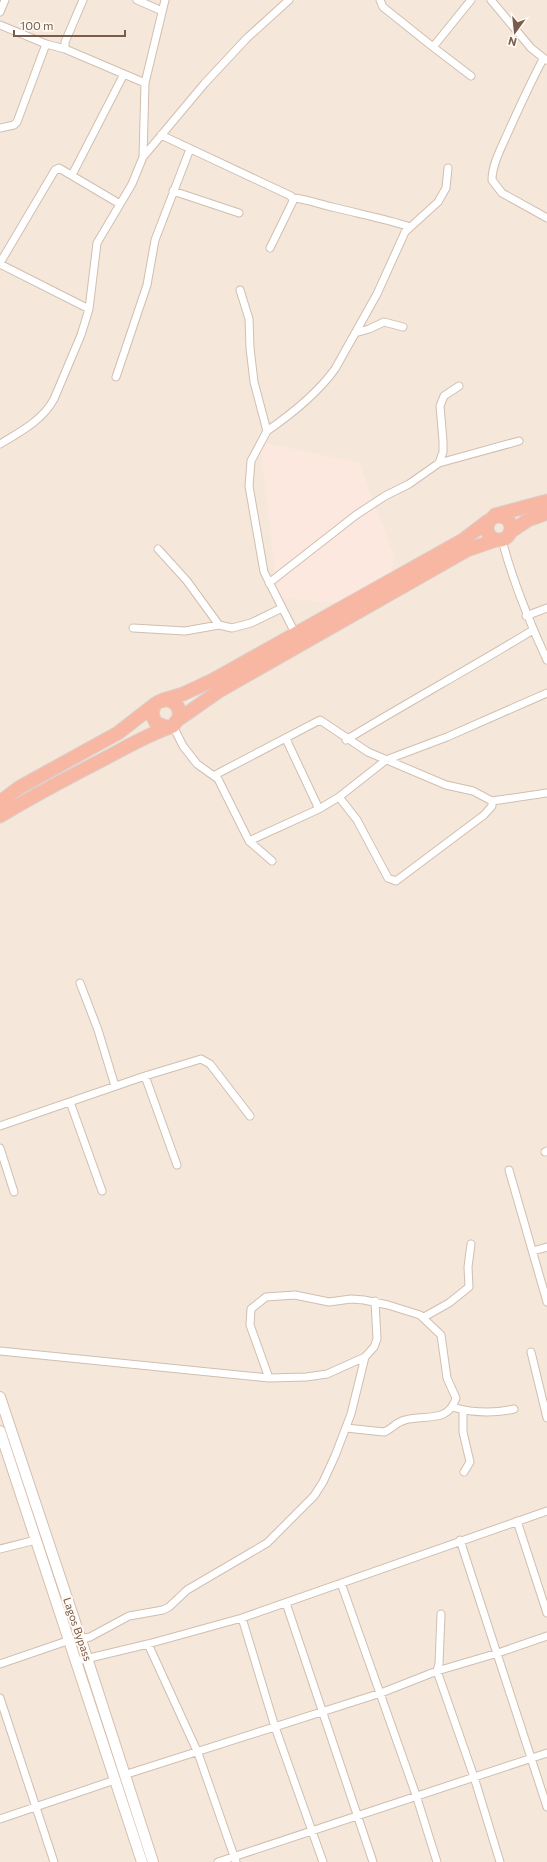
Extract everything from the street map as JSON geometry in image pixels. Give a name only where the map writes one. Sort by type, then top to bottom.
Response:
[{"type":"highway","points":[[0,795],[20,787],[118,733],[159,702],[198,688],[456,544],[492,518],[547,501]]},
{"type":"highway","points":[[0,816],[32,797],[173,724],[219,691],[467,550],[503,537],[528,520],[547,513]]},
{"type":"highway","points":[[505,517],[509,520],[503,537],[490,537],[486,525],[492,518],[505,517]]},
{"type":"highway","points":[[168,700],[176,703],[180,712],[173,724],[160,726],[154,719],[152,715],[159,702],[168,700]]},
{"type":"highway","points":[[0,802],[20,787]]},
{"type":"highway","points":[[0,827],[32,797]]},
{"type":"main road","name":"Lagos Bypass","points":[[0,1397],[75,1640],[77,1661],[142,1862]]},
{"type":"main road","name":"Lagos Bypass","points":[[0,1432],[36,1540],[75,1640],[87,1658],[153,1862]]},
{"type":"street","points":[[0,12],[5,0]]},
{"type":"street","points":[[65,49],[65,42],[83,0]]},
{"type":"street","points":[[137,0],[162,11]]},
{"type":"street","points":[[143,157],[146,83],[165,0]]},
{"type":"street","points":[[0,444],[39,418],[49,408],[81,335],[89,310],[95,251],[143,157],[210,78],[247,38],[289,0]]},
{"type":"street","points":[[380,0],[383,7],[471,76]]},
{"type":"street","points":[[433,47],[471,0]]},
{"type":"street","points":[[491,0],[531,48],[545,60],[521,103],[501,147],[492,175],[492,180],[502,193],[547,218]]},
{"type":"street","points":[[0,25],[46,44],[65,49],[146,83]]},
{"type":"street","points":[[0,128],[14,125],[17,122],[46,44]]},
{"type":"street","points":[[72,175],[124,74]]},
{"type":"street","points":[[161,135],[294,198],[304,199],[333,208],[386,218],[410,226]]},
{"type":"street","points":[[116,377],[147,285],[155,240],[190,149]]},
{"type":"street","points":[[89,310],[0,264],[55,170],[59,168],[120,204]]},
{"type":"street","points":[[295,633],[269,583],[260,559],[248,486],[251,460],[267,431],[297,409],[327,380],[377,294],[402,238],[410,226],[418,222],[438,202],[446,188],[448,168]]},
{"type":"street","points":[[173,191],[239,213]]},
{"type":"street","points":[[270,248],[294,198]]},
{"type":"street","points":[[240,290],[249,319],[250,348],[254,382],[267,431]]},
{"type":"street","points":[[355,333],[369,329],[384,322],[403,327]]},
{"type":"street","points":[[439,463],[443,452],[440,406],[444,396],[459,386]]},
{"type":"street","points":[[269,583],[356,515],[439,463],[519,441]]},
{"type":"street","points":[[503,537],[508,565],[526,616],[547,660]]},
{"type":"street","points":[[158,549],[187,581],[219,625]]},
{"type":"street","points":[[133,628],[185,631],[219,625],[232,628],[251,623],[282,608]]},
{"type":"street","points":[[526,616],[547,608]]},
{"type":"street","points":[[346,740],[404,704],[487,658],[533,630]]},
{"type":"street","points":[[249,841],[319,809],[339,797],[386,760],[447,737],[547,693]]},
{"type":"street","points":[[215,775],[320,720],[346,740],[368,752],[446,785],[473,791],[492,801],[547,793]]},
{"type":"street","points":[[173,724],[183,746],[197,764],[215,775],[222,784],[249,841],[272,861]]},
{"type":"street","points":[[286,739],[319,809]]},
{"type":"street","points":[[339,797],[356,820],[388,878],[396,881],[484,815],[492,806],[492,801]]},
{"type":"street","points":[[80,983],[98,1030],[115,1086]]},
{"type":"street","points":[[0,1126],[145,1076],[201,1059],[210,1064],[250,1116]]},
{"type":"street","points":[[145,1076],[176,1166]]},
{"type":"street","points":[[70,1102],[102,1191]]},
{"type":"street","points":[[0,1148],[14,1192]]},
{"type":"street","points":[[509,1170],[547,1302]]},
{"type":"street","points":[[424,1318],[449,1303],[469,1287],[468,1267],[471,1244]]},
{"type":"street","points":[[533,1251],[547,1247]]},
{"type":"street","points":[[269,1378],[249,1319],[251,1309],[259,1300],[266,1297],[295,1295],[330,1302],[357,1299],[374,1301],[424,1318],[441,1335],[447,1378],[456,1398],[452,1407],[445,1414],[437,1417],[414,1418],[397,1422],[384,1432],[346,1428]]},
{"type":"street","points":[[0,1351],[269,1378],[306,1377],[327,1374],[365,1357],[374,1348],[377,1339],[374,1301]]},
{"type":"street","points":[[531,1352],[547,1418]]},
{"type":"street","points":[[0,1664],[75,1640],[90,1637],[129,1616],[163,1610],[169,1607],[187,1590],[267,1543],[318,1491],[335,1456],[346,1428],[357,1394],[365,1357]]},
{"type":"street","points":[[452,1407],[486,1413],[514,1409]]},
{"type":"street","points":[[463,1410],[463,1432],[470,1462],[464,1472]]},
{"type":"street","points":[[77,1661],[148,1644],[242,1618],[460,1540],[547,1511]]},
{"type":"street","points":[[517,1522],[547,1613]]},
{"type":"street","points":[[0,1549],[36,1540]]},
{"type":"street","points":[[460,1540],[547,1807]]},
{"type":"street","points":[[341,1583],[416,1795],[437,1862]]},
{"type":"street","points":[[286,1603],[373,1862]]},
{"type":"street","points":[[441,1614],[439,1664],[437,1671],[474,1777],[500,1862]]},
{"type":"street","points":[[242,1618],[275,1727],[323,1862]]},
{"type":"street","points":[[124,1775],[198,1753],[380,1693],[437,1671],[498,1654],[547,1636]]},
{"type":"street","points":[[148,1644],[198,1753],[236,1859]]},
{"type":"street","points":[[0,1698],[54,1862]]},
{"type":"street","points":[[218,1862],[236,1859],[416,1795],[547,1753]]},
{"type":"street","points":[[0,1819],[115,1780]]},
{"type":"shaded area","points":[[0,0],[547,0],[547,1862],[0,1862]]},
{"type":"shaded area","points":[[260,442],[359,463],[393,554],[392,572],[339,603],[278,598]]}]
